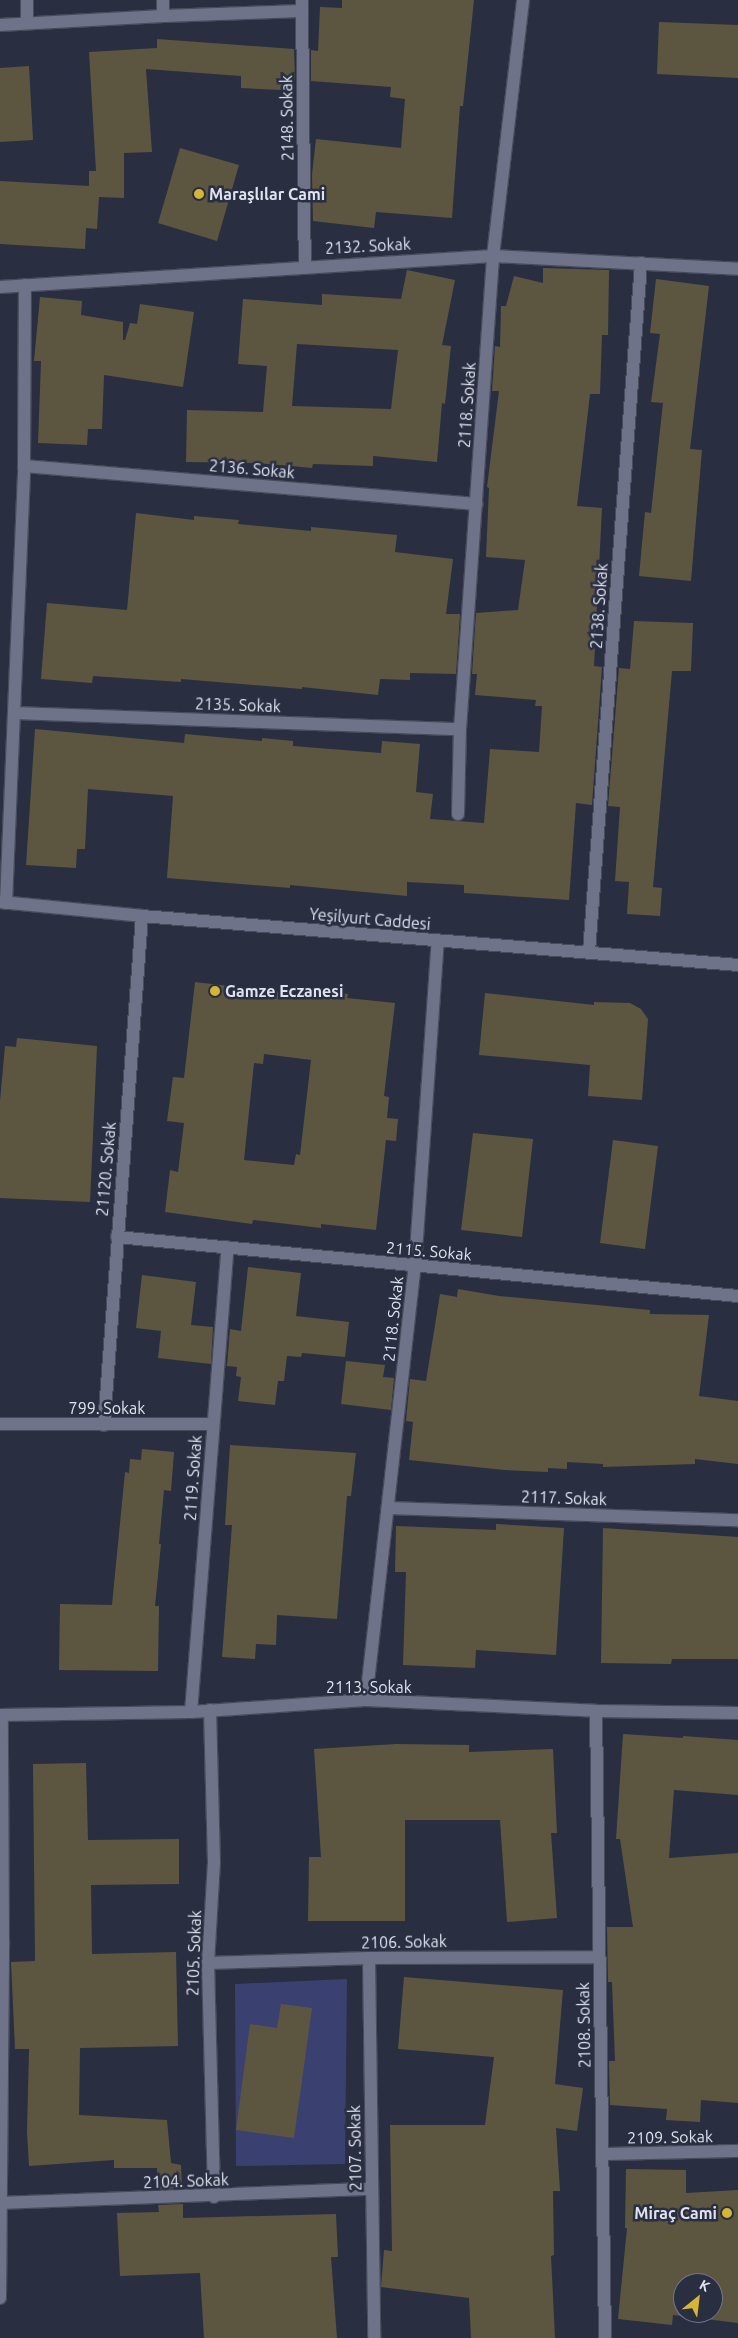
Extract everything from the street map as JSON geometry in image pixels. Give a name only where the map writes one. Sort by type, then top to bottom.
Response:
[{"type":"street","points":[[27,0],[27,23]]},
{"type":"street","points":[[163,0],[163,16]]},
{"type":"street","name":"2118. Sokak","points":[[458,814],[460,729],[493,256],[523,0]]},
{"type":"street","points":[[0,26],[301,6]]},
{"type":"street","name":"2148. Sokak","points":[[301,6],[305,266]]},
{"type":"street","name":"2132. Sokak","points":[[0,287],[305,266],[493,256],[738,269]]},
{"type":"street","name":"2138. Sokak","points":[[588,952],[641,263]]},
{"type":"street","points":[[3,903],[14,713],[24,466],[25,285]]},
{"type":"street","name":"2136. Sokak","points":[[24,466],[476,504]]},
{"type":"street","name":"2135. Sokak","points":[[14,713],[460,729]]},
{"type":"street","name":"Yeşilyurt Caddesi","points":[[3,903],[738,965]]},
{"type":"street","name":"21120. Sokak","points":[[104,1425],[142,916]]},
{"type":"street","name":"2118. Sokak","points":[[366,1700],[415,1266],[438,940]]},
{"type":"street","name":"2115. Sokak","points":[[117,1237],[738,1296]]},
{"type":"street","name":"2119. Sokak","points":[[191,1712],[228,1247]]},
{"type":"street","name":"799. Sokak","points":[[0,1424],[213,1424]]},
{"type":"street","name":"2117. Sokak","points":[[388,1508],[738,1520]]},
{"type":"street","name":"2113. Sokak","points":[[1,1714],[191,1712],[366,1700],[596,1711],[738,1713]]},
{"type":"street","name":"2105. Sokak","points":[[210,1710],[214,1862],[208,1963],[214,2196]]},
{"type":"street","name":"2108. Sokak","points":[[596,1711],[606,2338]]},
{"type":"street","points":[[0,2298],[1,1714]]},
{"type":"street","name":"2106. Sokak","points":[[208,1963],[369,1958],[599,1957]]},
{"type":"street","name":"2107. Sokak","points":[[369,1958],[374,2338]]},
{"type":"street","name":"2109. Sokak","points":[[602,2154],[738,2152]]},
{"type":"street","name":"2104. Sokak","points":[[1,2203],[372,2189]]},
{"type":"shaded area","points":[[347,1979],[345,2164],[236,2166],[235,1984]]},
{"type":"building","points":[[342,0],[474,0],[463,106],[460,106],[452,218],[376,212],[374,228],[313,221],[312,174],[316,139],[401,148],[405,99],[390,97],[391,87],[311,81],[311,50],[318,51],[320,7],[342,8]]},
{"type":"building","points":[[659,22],[738,25],[738,78],[657,74]]},
{"type":"building","points":[[157,39],[294,49],[295,80],[283,80],[282,90],[241,88],[241,76],[146,69],[152,152],[124,153],[124,198],[99,197],[97,229],[86,228],[85,249],[0,244],[0,181],[89,186],[89,171],[96,171],[89,52],[157,48]]},
{"type":"building","points":[[29,66],[33,140],[0,142],[0,68]]},
{"type":"building","name":"Maraşlılar Cami","points":[[180,148],[239,165],[217,241],[158,223]]},
{"type":"building","points":[[543,268],[609,270],[608,335],[602,335],[600,394],[590,394],[577,506],[602,508],[594,666],[602,667],[592,805],[576,803],[569,900],[464,893],[464,885],[407,882],[407,896],[290,885],[290,888],[167,878],[173,796],[88,789],[85,849],[77,849],[76,868],[26,865],[35,729],[184,743],[185,734],[262,741],[262,738],[293,741],[293,746],[381,753],[382,741],[420,744],[416,792],[433,794],[430,819],[484,823],[490,749],[539,752],[542,706],[535,706],[536,700],[475,695],[477,674],[472,674],[476,613],[518,610],[525,560],[486,557],[489,488],[487,487],[499,391],[492,391],[495,346],[500,347],[501,306],[506,306],[514,276],[543,283]]},
{"type":"building","points":[[407,270],[455,280],[442,345],[451,346],[445,404],[442,403],[437,462],[373,456],[373,466],[313,464],[312,468],[257,463],[186,462],[187,410],[263,412],[267,366],[238,364],[243,299],[322,305],[322,294],[401,299]],"holes":[[[297,344],[398,350],[391,409],[292,406]]]},
{"type":"building","points":[[656,279],[709,286],[690,449],[702,450],[691,581],[639,576],[645,512],[651,513],[663,403],[651,402],[660,334],[650,333]]},
{"type":"building","points":[[40,297],[82,301],[81,315],[123,322],[123,340],[125,340],[130,323],[137,324],[140,304],[194,312],[183,387],[104,375],[102,429],[88,429],[87,445],[38,443],[41,361],[34,361]]},
{"type":"building","points":[[136,513],[194,520],[194,516],[239,520],[238,524],[311,531],[311,527],[397,535],[395,552],[453,559],[446,614],[460,614],[456,674],[410,673],[410,680],[380,679],[378,695],[302,687],[302,689],[181,679],[181,682],[93,676],[92,683],[41,679],[47,603],[127,610]]},
{"type":"building","points":[[634,621],[693,623],[691,671],[672,671],[653,887],[662,888],[660,916],[627,914],[629,882],[615,881],[620,807],[608,806],[619,668],[630,669]]},
{"type":"building","points":[[195,982],[306,995],[307,989],[348,994],[347,998],[395,1003],[384,1096],[389,1097],[387,1118],[398,1119],[396,1141],[386,1140],[376,1230],[321,1224],[321,1228],[253,1220],[252,1224],[165,1212],[170,1170],[178,1172],[184,1123],[167,1121],[173,1077],[184,1078]],"holes":[[[264,1054],[311,1060],[300,1155],[296,1154],[294,1165],[244,1160],[254,1063],[263,1064]]]},
{"type":"building","points":[[485,993],[594,1005],[594,1002],[630,1003],[641,1009],[648,1019],[642,1100],[588,1096],[590,1065],[479,1055]]},
{"type":"building","points":[[17,1038],[97,1046],[90,1202],[0,1198],[0,1101],[5,1046],[16,1047]]},
{"type":"building","points":[[473,1133],[533,1139],[522,1237],[461,1230]]},
{"type":"building","points":[[613,1140],[658,1146],[645,1249],[600,1243]]},
{"type":"building","points":[[248,1267],[301,1273],[296,1316],[349,1322],[345,1357],[302,1353],[301,1357],[287,1356],[284,1381],[278,1381],[275,1405],[238,1401],[241,1377],[236,1376],[237,1367],[227,1366],[230,1329],[241,1331]]},
{"type":"building","points":[[142,1275],[196,1282],[191,1325],[213,1327],[211,1364],[158,1358],[161,1331],[136,1328]]},
{"type":"building","points":[[458,1289],[499,1296],[650,1310],[650,1314],[709,1315],[699,1396],[738,1401],[738,1464],[695,1459],[695,1464],[603,1467],[603,1464],[567,1462],[567,1469],[548,1468],[548,1472],[504,1470],[409,1460],[413,1422],[406,1421],[410,1379],[426,1381],[440,1294],[457,1297]]},
{"type":"building","points":[[346,1361],[385,1365],[383,1377],[394,1378],[391,1410],[341,1404]]},
{"type":"building","points":[[230,1445],[356,1453],[351,1496],[347,1496],[337,1619],[277,1615],[276,1645],[256,1644],[255,1659],[222,1657],[232,1525],[225,1525]]},
{"type":"building","points":[[142,1449],[174,1452],[171,1491],[164,1490],[159,1544],[161,1544],[155,1606],[159,1606],[158,1671],[59,1670],[60,1604],[112,1605],[125,1472],[129,1473],[130,1459],[141,1460]]},
{"type":"building","points":[[496,1524],[564,1528],[556,1655],[476,1650],[475,1668],[403,1665],[406,1572],[395,1572],[396,1526],[496,1530]]},
{"type":"building","points":[[603,1528],[738,1537],[738,1659],[672,1659],[671,1664],[601,1663]]},
{"type":"building","points":[[623,1734],[738,1740],[738,1795],[674,1790],[669,1858],[738,1853],[738,2103],[701,2100],[700,2122],[666,2120],[667,2109],[610,2105],[609,2061],[615,2061],[612,1982],[608,1982],[607,1927],[633,1927],[620,1839],[616,1839]]},
{"type":"building","points":[[396,1744],[469,1745],[469,1752],[553,1749],[557,1833],[551,1833],[557,1918],[507,1922],[500,1820],[405,1820],[405,1921],[308,1921],[309,1857],[321,1857],[314,1749]]},
{"type":"building","points":[[86,1763],[88,1840],[179,1839],[179,1884],[91,1885],[92,1954],[176,1952],[178,2046],[80,2048],[79,2115],[167,2120],[171,2163],[181,2165],[182,2188],[158,2189],[157,2168],[114,2168],[114,2160],[29,2166],[27,2132],[29,2049],[15,2049],[11,1962],[35,1961],[33,1764]]},
{"type":"building","points":[[404,1977],[563,1990],[555,2084],[583,2088],[577,2131],[556,2128],[560,2191],[553,2191],[554,2255],[551,2256],[555,2338],[471,2338],[469,2298],[381,2287],[384,2250],[392,2251],[390,2125],[485,2125],[494,2057],[398,2049]]},
{"type":"building","points":[[281,2004],[312,2008],[294,2138],[236,2130],[250,2024],[277,2028]]},
{"type":"building","points":[[626,2169],[686,2170],[686,2193],[738,2190],[738,2323],[723,2321],[723,2273],[673,2273],[672,2325],[618,2319],[627,2228],[625,2228]]},
{"type":"building","points":[[183,2204],[183,2218],[336,2214],[338,2257],[331,2257],[337,2338],[204,2338],[200,2273],[120,2276],[117,2213],[159,2212],[158,2205]]},
{"type":"place","name":"Maraşlılar Cami","points":[[199,194]]},
{"type":"place","name":"Gamze Eczanesi","points":[[215,991]]},
{"type":"place","name":"Miraç Cami","points":[[727,2213]]}]
